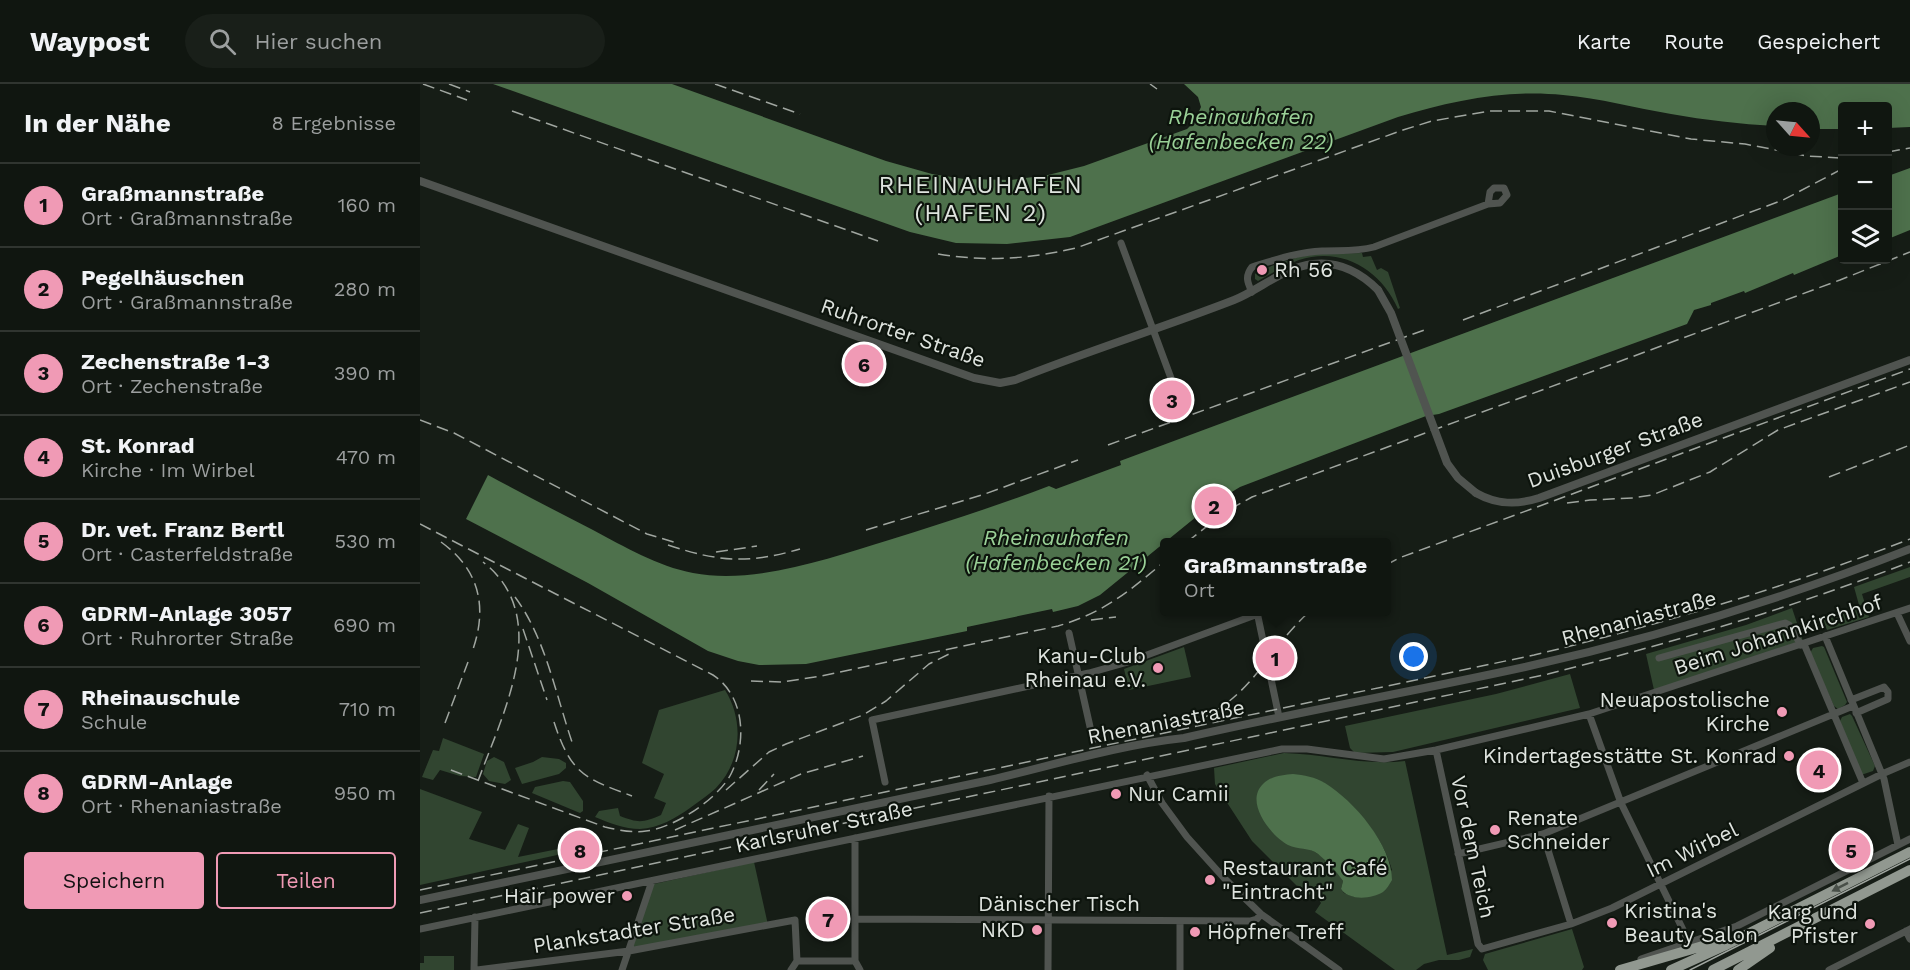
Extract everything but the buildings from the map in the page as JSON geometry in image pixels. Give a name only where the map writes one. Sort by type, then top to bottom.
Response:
[{"type":"highway","points":[[1671,970],[1910,852]]},
{"type":"highway","points":[[1713,970],[1910,870]]},
{"type":"highway","points":[[1738,970],[1803,929],[1809,921]]},
{"type":"highway","points":[[1621,969],[1720,941],[1735,940]]},
{"type":"street","name":"Ruhrorter Straße","points":[[420,181],[611,253],[985,381],[1015,380],[1251,292]]},
{"type":"street","points":[[1251,292],[1246,279],[1252,267],[1296,254],[1363,250],[1488,204]]},
{"type":"street","points":[[1121,243],[1178,397]]},
{"type":"street","name":"Duisburger Straße","points":[[1251,292],[1290,270],[1308,264],[1324,263],[1339,265],[1354,271],[1378,290],[1391,312],[1448,463],[1458,478],[1476,493],[1500,502],[1519,503],[1539,498],[1910,360]]},
{"type":"street","name":"Rhenaniastraße","points":[[420,900],[990,780],[1094,754],[1527,667],[1627,642],[1786,594],[1910,549]]},
{"type":"street","name":"Beim Johannkirchhof","points":[[1234,759],[1282,749],[1307,749],[1384,759],[1436,750],[1589,714],[1910,608]]},
{"type":"street","points":[[1897,613],[1910,641]]},
{"type":"street","points":[[885,782],[872,720],[1128,662],[1249,616]]},
{"type":"street","points":[[1258,616],[1279,717]]},
{"type":"street","points":[[1659,658],[1785,623],[1789,625],[1802,645],[1863,783]]},
{"type":"street","points":[[1069,633],[1094,740]]},
{"type":"street","points":[[1825,636],[1882,774],[1898,845]]},
{"type":"street","points":[[1458,854],[1544,834],[1854,707]]},
{"type":"street","points":[[1589,714],[1621,803],[1689,942]]},
{"type":"street","name":"Vor dem Teich","points":[[1436,750],[1478,944],[1482,948]]},
{"type":"street","name":"Karlsruher Straße","points":[[420,929],[1148,775],[1234,759]]},
{"type":"street","name":"Im Wirbel","points":[[1482,948],[1571,924],[1612,908],[1863,783],[1910,762]]},
{"type":"street","points":[[1148,775],[1162,803],[1187,837],[1224,878],[1262,914],[1339,970]]},
{"type":"street","points":[[1048,970],[1049,796]]},
{"type":"street","points":[[1544,834],[1571,924]]},
{"type":"street","points":[[855,838],[855,961],[860,970]]},
{"type":"street","points":[[1621,969],[1641,959],[1737,926],[1910,838]]},
{"type":"street","points":[[622,970],[652,881]]},
{"type":"street","name":"Dänischer Tisch","points":[[855,920],[1250,921],[1262,914]]},
{"type":"street","points":[[474,917],[476,970]]},
{"type":"street","name":"Plankstadter Straße","points":[[476,970],[629,951],[795,920],[797,961]]},
{"type":"street","points":[[1180,921],[1180,970]]},
{"type":"street","points":[[1828,970],[1908,930],[1910,939]]},
{"type":"street","points":[[791,970],[797,961],[855,961]]},
{"type":"shaded area","points":[[1362,253],[1363,257],[1371,256],[1377,270],[1381,268],[1388,272],[1400,308],[1398,309],[1391,295],[1371,273],[1345,259],[1330,256],[1315,256],[1299,260],[1258,281],[1255,279],[1255,274],[1260,269],[1262,272],[1263,269],[1298,257],[1317,254]]},
{"type":"shaded area","points":[[1910,567],[1910,577],[1862,594],[1869,617],[1827,630],[1822,618],[1859,605],[1854,587]]},
{"type":"shaded area","points":[[1792,608],[1803,641],[1654,690],[1646,654],[1746,625]]},
{"type":"shaded area","points":[[1822,646],[1847,702],[1838,709],[1834,706],[1810,653],[1813,648]]},
{"type":"shaded area","name":"Kanu-Club Rheinau e.V.","points":[[1184,647],[1191,677],[1129,690],[1124,669]]},
{"type":"shaded area","points":[[1570,674],[1580,708],[1393,752],[1355,753],[1350,748],[1345,726],[1496,694]]},
{"type":"shaded area","points":[[725,690],[735,714],[737,740],[731,766],[716,788],[679,815],[654,827],[628,828],[595,817],[599,811],[618,808],[620,816],[636,821],[650,820],[661,815],[666,803],[654,798],[664,774],[642,763],[659,710]]},
{"type":"shaded area","points":[[1850,714],[1875,766],[1873,771],[1861,775],[1840,721],[1842,717]]},
{"type":"shaded area","points":[[443,738],[484,754],[476,777],[460,776],[440,770],[433,780],[422,777],[433,750],[439,751]]},
{"type":"shaded area","points":[[1284,753],[1375,762],[1405,761],[1447,955],[1473,949],[1470,957],[1459,960],[1439,960],[1424,964],[1416,970],[1395,970],[1315,912],[1321,903],[1314,892],[1307,896],[1252,841],[1215,784],[1214,768]],"holes":[[[1323,782],[1365,820],[1374,832],[1392,870],[1354,897],[1344,893],[1341,889],[1343,881],[1324,858],[1309,849]]]},
{"type":"shaded area","points":[[494,757],[504,762],[511,780],[505,784],[489,781],[483,774],[487,761]]},
{"type":"shaded area","points":[[542,757],[559,759],[566,763],[566,768],[559,774],[522,784],[515,768]]},
{"type":"shaded area","points":[[563,781],[570,782],[583,801],[583,811],[580,813],[532,793],[535,787]]},
{"type":"shaded area","points":[[420,789],[482,812],[469,839],[505,850],[518,824],[529,828],[518,857],[573,846],[571,852],[420,885]]},
{"type":"shaded area","points":[[754,862],[768,925],[629,951],[654,884]]},
{"type":"shaded area","points":[[1572,929],[1584,967],[1582,970],[1488,970],[1483,960],[1485,954]]},
{"type":"shaded area","points":[[424,956],[454,956],[454,970],[420,970],[420,963],[424,963]]},
{"type":"water","name":"Rheinauhafen (Hafenbecken 22)","points":[[493,84],[672,84],[886,161],[932,174],[964,179],[1011,180],[1048,175],[1084,166],[1187,129],[1194,122],[1201,107],[1198,97],[1184,84],[1910,84],[1910,127],[1892,128],[1892,102],[1838,102],[1838,129],[1820,129],[1820,102],[1766,102],[1766,125],[1658,112],[1577,96],[1521,94],[1459,101],[1398,117],[1070,237],[1007,244],[956,243],[910,232]]},
{"type":"water","points":[[1910,168],[1910,230],[1892,237],[1892,210],[1892,175]]},
{"type":"water","name":"Rheinauhafen (Hafenbecken 21)","points":[[1838,194],[1838,257],[1794,275],[1793,273],[1745,293],[1744,291],[1694,310],[1687,324],[1439,414],[1426,416],[1240,487],[1212,504],[1170,538],[1160,538],[1160,546],[1100,595],[1078,606],[1053,612],[1052,609],[967,627],[967,631],[806,664],[759,665],[708,651],[588,583],[466,519],[488,475],[654,561],[680,570],[717,576],[767,573],[817,562],[1049,486],[1056,489],[1121,465],[1120,461]]},
{"type":"water","points":[[1293,774],[1325,783],[1348,801],[1369,825],[1386,853],[1390,867],[1392,880],[1383,892],[1361,898],[1349,896],[1341,889],[1343,881],[1322,857],[1311,850],[1288,845],[1274,834],[1258,809],[1258,791],[1270,779]]},
{"type":"tram line","points":[[1690,970],[1910,859]]},
{"type":"railway","points":[[423,84],[467,100]]},
{"type":"railway","points":[[449,84],[470,92]]},
{"type":"railway","points":[[715,84],[800,114]]},
{"type":"railway","points":[[1150,84],[1157,89]]},
{"type":"railway","points":[[512,111],[878,241]]},
{"type":"railway","points":[[938,254],[991,259],[1042,255],[1076,248],[1403,130],[1432,121],[1490,111],[1549,111],[1691,139],[1745,144],[1807,156],[1838,158]]},
{"type":"railway","points":[[1892,151],[1910,148]]},
{"type":"railway","points":[[1463,320],[1783,200],[1838,171]]},
{"type":"railway","points":[[1192,538],[1225,512],[1252,497],[1840,280],[1910,252]]},
{"type":"railway","points":[[1108,445],[1427,329]]},
{"type":"railway","points":[[1391,562],[1910,369]]},
{"type":"railway","points":[[1567,503],[1652,495],[1710,472],[1778,430],[1910,382]]},
{"type":"railway","points":[[420,420],[454,433],[647,534],[677,543]]},
{"type":"railway","points":[[1829,477],[1910,445]]},
{"type":"railway","points":[[866,530],[982,495],[1078,460]]},
{"type":"railway","points":[[420,524],[713,675],[732,695],[740,720],[741,734],[736,761],[725,784],[694,811],[669,824],[646,831],[605,827],[448,769]]},
{"type":"railway","points":[[420,890],[1534,655],[1629,631],[1724,603],[1817,573],[1910,539]]},
{"type":"railway","points":[[441,542],[465,565],[477,591],[480,605],[479,620],[472,652]]},
{"type":"railway","points":[[668,545],[703,555],[734,559],[765,557],[800,549]]},
{"type":"railway","points":[[716,552],[757,546]]},
{"type":"railway","points":[[478,781],[509,697],[516,667],[519,638],[516,610],[504,584],[483,562]]},
{"type":"railway","points":[[420,913],[1548,674],[1731,624],[1821,595],[1910,562]]},
{"type":"railway","points":[[751,681],[782,682],[821,676],[1058,626],[1103,608],[1160,565]]},
{"type":"railway","points":[[515,597],[542,648],[572,742]]},
{"type":"railway","points":[[1197,721],[1233,698],[1305,616]]},
{"type":"railway","points":[[1091,620],[1116,617]]},
{"type":"railway","points":[[523,629],[547,700]]},
{"type":"railway","points":[[726,790],[769,752],[863,715],[886,701],[929,664],[949,654]]},
{"type":"railway","points":[[445,723],[468,662]]},
{"type":"railway","points":[[554,722],[567,753],[581,772],[602,784],[632,796]]},
{"type":"railway","points":[[675,830],[801,774],[863,756]]},
{"type":"railway","points":[[759,790],[774,774]]},
{"type":"place","name":"Rh 56","points":[[1262,270]]},
{"type":"place","name":"GDRM-Anlage 3057","points":[[864,364]]},
{"type":"place","name":"Zechenstraße 1-3","points":[[1172,400]]},
{"type":"place","name":"Pegelhäuschen","points":[[1214,506]]},
{"type":"place","name":"Graßmannstraße","points":[[1275,658]]},
{"type":"place","name":"Kanu-Club Rheinau e.V.","points":[[1158,668]]},
{"type":"place","name":"Neuapostolische Kirche","points":[[1782,712]]},
{"type":"place","name":"Kindertagesstätte St. Konrad","points":[[1789,756]]},
{"type":"place","name":"St. Konrad","points":[[1819,770]]},
{"type":"place","name":"Nur Camii","points":[[1116,794]]},
{"type":"place","name":"Renate Schneider","points":[[1495,830]]},
{"type":"place","name":"GDRM-Anlage","points":[[580,850]]},
{"type":"place","name":"Dr. vet. Franz Bertl","points":[[1851,850]]},
{"type":"place","name":"Restaurant Café \"Eintracht\"","points":[[1210,880]]},
{"type":"place","name":"Hair power","points":[[627,896]]},
{"type":"place","name":"Rheinauschule","points":[[828,919]]},
{"type":"place","name":"Kristina's Beauty Salon","points":[[1612,923]]},
{"type":"place","name":"Karg und Pfister","points":[[1870,924]]},
{"type":"place","name":"NKD","points":[[1037,930]]},
{"type":"place","name":"Höpfner Treff","points":[[1195,932]]},
{"type":"district","name":"RHEINAUHAFEN (HAFEN 2)","points":[[981,199]]}]
